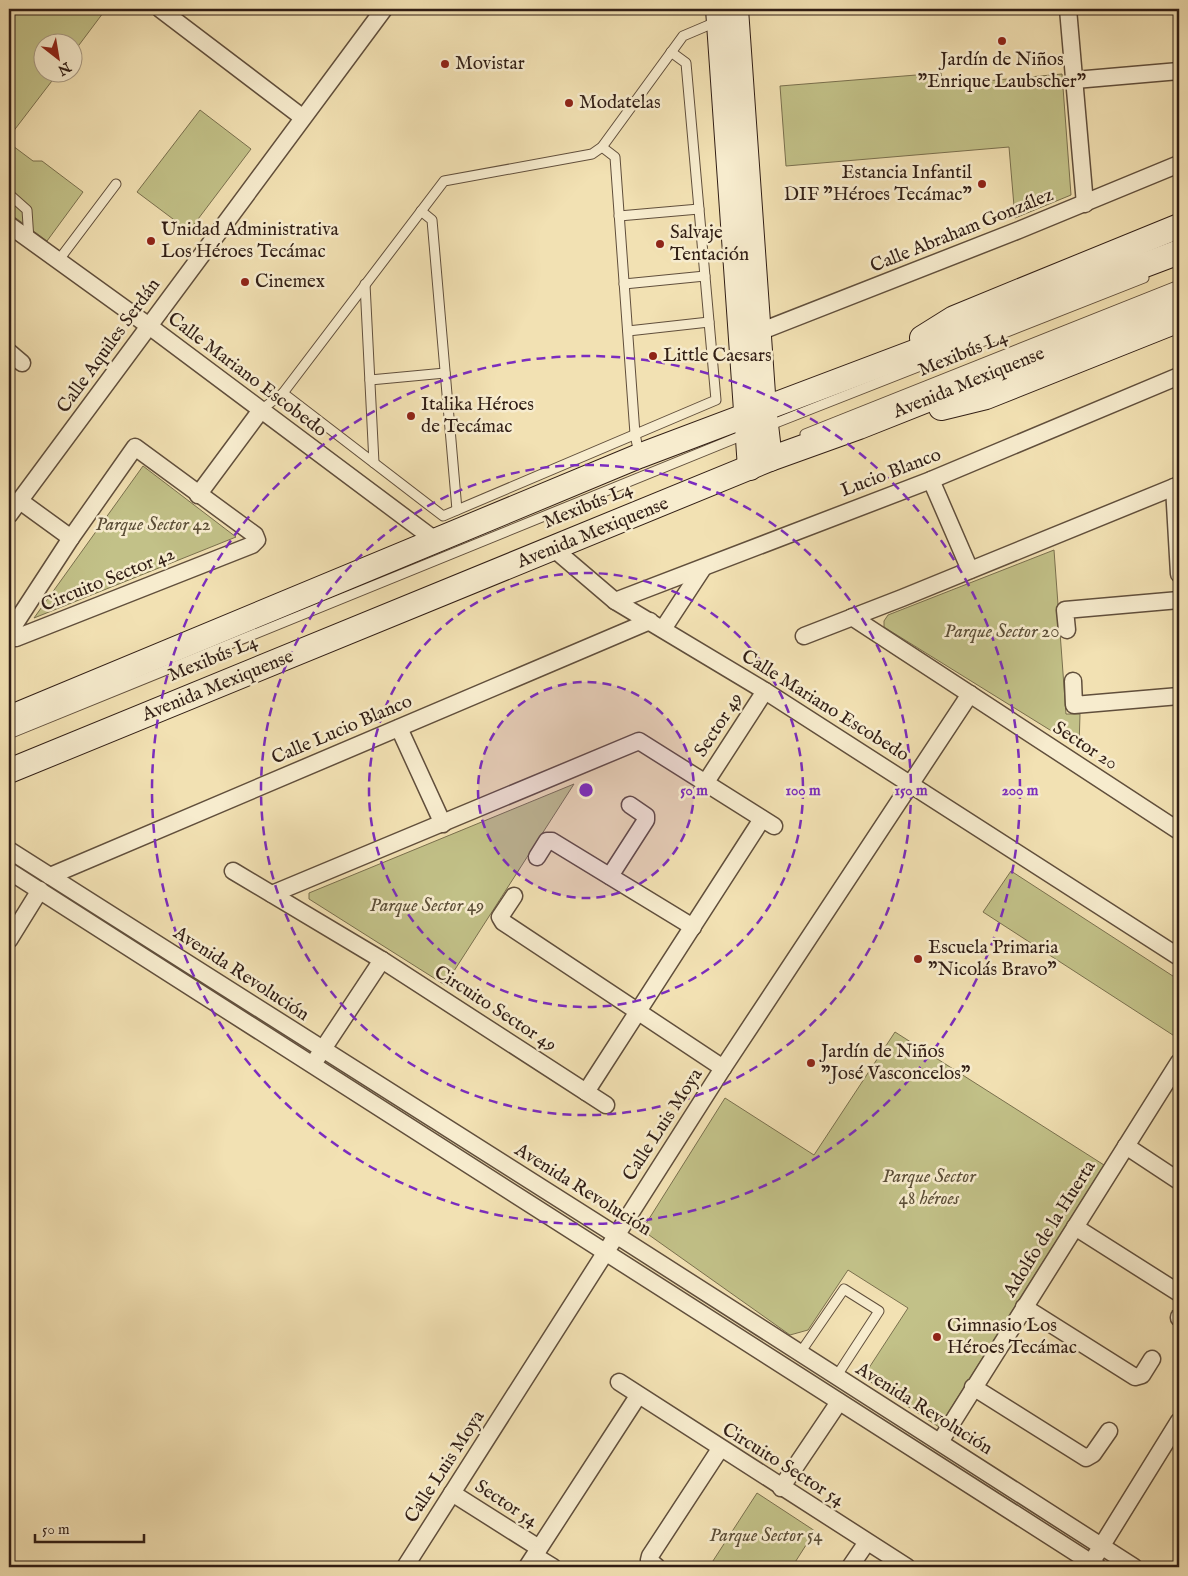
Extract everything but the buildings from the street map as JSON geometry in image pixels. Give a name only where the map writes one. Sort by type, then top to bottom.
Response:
[{"type":"main road","points":[[724,13],[759,332],[756,444]]},
{"type":"main road","points":[[724,13],[756,444]]},
{"type":"main road","points":[[884,363],[954,318],[1179,226]]},
{"type":"main road","name":"Avenida Mexiquense","points":[[9,771],[554,549],[756,444],[884,363],[1179,252]]},
{"type":"main road","name":"Avenida Mexiquense","points":[[9,718],[436,540],[489,508],[637,445],[756,444],[859,427],[1179,300]]},
{"type":"main road","points":[[859,427],[986,397],[1179,320]]},
{"type":"street","points":[[160,9],[302,117]]},
{"type":"street","name":"Calle Aquiles Serdán","points":[[9,515],[302,117],[384,9]]},
{"type":"street","points":[[1068,9],[1084,204]]},
{"type":"street","points":[[1075,80],[1179,71]]},
{"type":"street","name":"Calle Abraham González","points":[[759,332],[1084,204],[1179,164]]},
{"type":"street","name":"Calle Mariano Escobedo","points":[[9,225],[149,326],[436,540]]},
{"type":"street","points":[[9,352],[22,362]]},
{"type":"street","name":"Lucio Blanco","points":[[616,601],[931,480],[1179,376]]},
{"type":"street","points":[[198,495],[261,410]]},
{"type":"street","name":"Circuito Sector 42","points":[[135,447],[198,495],[255,535],[257,540],[252,545],[16,638],[10,635],[11,630],[71,538],[135,447]]},
{"type":"street","points":[[931,480],[970,570]]},
{"type":"street","points":[[804,636],[1177,486],[1179,574]]},
{"type":"street","points":[[20,501],[71,538]]},
{"type":"street","name":"Calle Mariano Escobedo","points":[[554,549],[616,601],[765,691],[1179,957]]},
{"type":"street","points":[[657,625],[703,568]]},
{"type":"street","points":[[1068,630],[1066,610],[1179,600]]},
{"type":"street","name":"Sector 20","points":[[852,617],[1179,830]]},
{"type":"street","name":"Calle Lucio Blanco","points":[[50,876],[399,728],[657,625]]},
{"type":"street","points":[[1072,681],[1074,704],[1179,696]]},
{"type":"street","name":"Sector 49","points":[[706,782],[765,691]]},
{"type":"street","points":[[910,783],[970,694]]},
{"type":"street","points":[[272,894],[308,877],[443,824],[399,728]]},
{"type":"street","name":"Sector 49","points":[[443,824],[640,741],[768,823],[693,927]]},
{"type":"street","name":"Calle Luis Moya","points":[[404,1567],[723,1068],[910,783]]},
{"type":"street","points":[[610,876],[646,820],[646,816],[630,805]]},
{"type":"street","points":[[538,856],[550,840],[693,927],[586,1092]]},
{"type":"street","name":"Avenida Revolución","points":[[9,850],[616,1235],[1134,1567]]},
{"type":"street","name":"Avenida Revolución","points":[[9,871],[312,1067],[607,1251],[1092,1566]]},
{"type":"street","name":"Circuito Sector 49","points":[[232,871],[382,960],[606,1105]]},
{"type":"street","points":[[9,940],[40,890]]},
{"type":"street","points":[[514,896],[500,917],[503,922],[723,1068]]},
{"type":"street","points":[[312,1067],[382,960]]},
{"type":"street","name":"Adolfo de la Huerta","points":[[940,1442],[1179,1064]]},
{"type":"street","points":[[1126,1146],[1179,1181]]},
{"type":"street","points":[[1075,1227],[1179,1293]]},
{"type":"street","points":[[1024,1307],[1135,1377],[1142,1375],[1152,1360]]},
{"type":"street","name":"Circuito Sector 54","points":[[618,1382],[907,1567]]},
{"type":"street","points":[[974,1387],[1086,1458],[1093,1454],[1109,1431]]},
{"type":"street","points":[[533,1557],[638,1396]]},
{"type":"street","points":[[781,1488],[839,1402]]},
{"type":"street","points":[[1092,1566],[1102,1546],[1179,1421]]},
{"type":"street","points":[[657,1567],[649,1560],[650,1556],[720,1449]]},
{"type":"street","name":"Sector 54","points":[[452,1493],[533,1557],[553,1567]]},
{"type":"street","points":[[850,1567],[867,1542]]},
{"type":"lane","points":[[261,410],[283,393],[444,181],[592,154],[602,147],[683,36],[724,13]]},
{"type":"lane","points":[[602,147],[615,157],[637,445],[716,400],[686,63],[672,52]]},
{"type":"lane","points":[[58,261],[116,184]]},
{"type":"lane","points":[[9,194],[27,210],[29,240]]},
{"type":"lane","points":[[620,216],[699,209]]},
{"type":"lane","points":[[421,211],[432,220],[457,510]]},
{"type":"lane","name":"Mexibús L4","points":[[198,683],[1152,275]]},
{"type":"lane","points":[[624,284],[705,276]]},
{"type":"lane","points":[[365,284],[374,463]]},
{"type":"lane","name":"Mexibús L4","points":[[796,438],[1179,284]]},
{"type":"lane","points":[[628,331],[709,322]]},
{"type":"lane","points":[[370,380],[445,374]]},
{"type":"lane","points":[[283,393],[443,516],[457,510],[489,508]]},
{"type":"lane","name":"Mexibús L4","points":[[9,734],[756,444]]},
{"type":"lane","points":[[800,1354],[844,1289],[879,1311],[836,1377]]},
{"type":"green space","points":[[9,9],[106,9],[82,41],[82,32],[32,32],[32,82],[51,82],[9,137]]},
{"type":"green space","points":[[941,73],[942,85],[1062,74],[1071,195],[1015,218],[1009,147],[786,166],[780,86]]},
{"type":"green space","points":[[200,110],[251,149],[189,231],[137,192]]},
{"type":"green space","points":[[9,143],[33,161],[42,161],[83,192],[47,241],[9,213]]},
{"type":"green space","name":"Parque Sector 42","points":[[143,466],[236,537],[34,618]]},
{"type":"green space","name":"Parque Sector 20","points":[[1054,550],[1066,714],[1080,714],[1079,748],[884,627],[884,621],[888,615]]},
{"type":"green space","name":"Parque Sector 49","points":[[574,784],[445,985],[309,899],[309,893]]},
{"type":"green space","points":[[1011,871],[1179,980],[1179,1039],[983,912]]},
{"type":"green space","name":"Parque Sector 48 héroes","points":[[895,1032],[1104,1165],[939,1427],[863,1377],[908,1308],[848,1270],[808,1330],[790,1335],[642,1230],[725,1098],[814,1155]]},
{"type":"green space","name":"Parque Sector 54","points":[[757,1493],[815,1531],[792,1567],[709,1567]]},
{"type":"place","name":"Jardín de Niños \"Enrique Laubscher\"","points":[[1002,41]]},
{"type":"place","name":"Movistar","points":[[445,64]]},
{"type":"place","name":"Modatelas","points":[[569,103]]},
{"type":"place","name":"Estancia Infantil DIF \"Héroes Tecámac\"","points":[[982,184]]},
{"type":"place","name":"Unidad Administrativa Los Héroes Tecámac","points":[[151,241]]},
{"type":"place","name":"Salvaje Tentación","points":[[660,244]]},
{"type":"place","name":"Cinemex","points":[[245,282]]},
{"type":"place","name":"Little Caesars","points":[[653,356]]},
{"type":"place","name":"Italika Héroes de Tecámac","points":[[411,416]]},
{"type":"place","name":"Escuela Primaria \"Nicolás Bravo\"","points":[[918,959]]},
{"type":"place","name":"Jardín de Niños \"José Vasconcelos\"","points":[[811,1063]]},
{"type":"place","name":"Gimnasio Los Héroes Tecámac","points":[[937,1337]]}]
